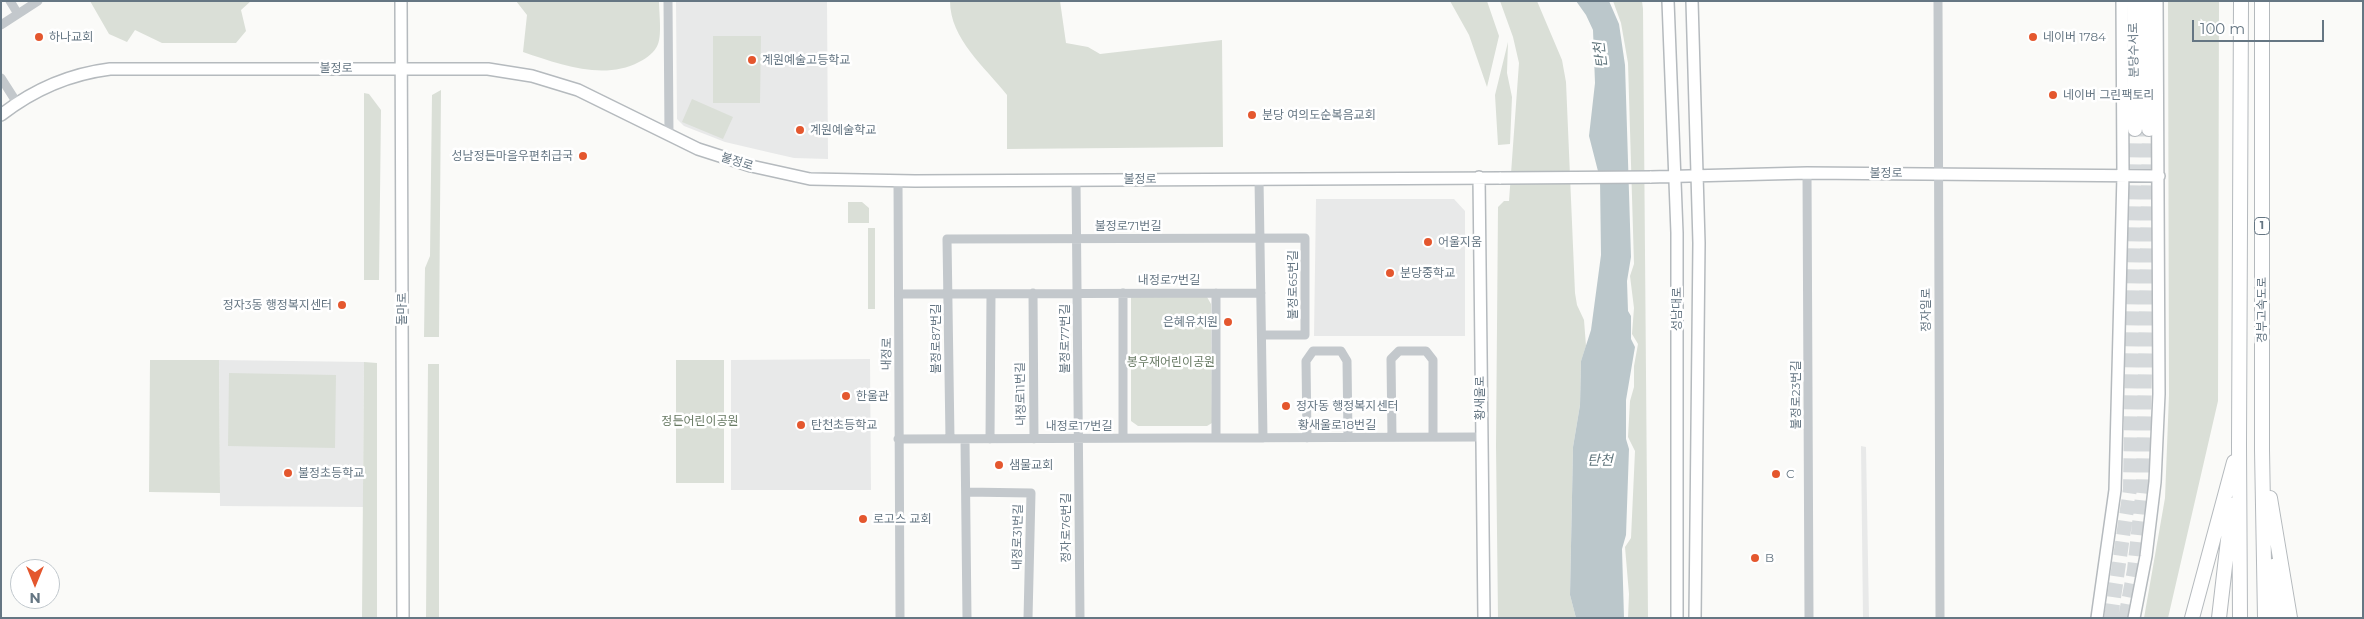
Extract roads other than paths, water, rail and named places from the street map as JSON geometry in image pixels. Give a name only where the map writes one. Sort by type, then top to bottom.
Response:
[{"type":"highway","name":"분당수서로","points":[[2134,1],[2142,129],[2148,1]]},
{"type":"highway","name":"경부고속도로","points":[[2240,618],[2241,1]]},
{"type":"highway","name":"경부고속도로","points":[[2262,1],[2262,450],[2265,618]]},
{"type":"highway","points":[[2192,618],[2239,445]]},
{"type":"highway","name":"1","points":[[2219,618],[2239,445]]},
{"type":"highway","points":[[2262,450],[2290,618]]},
{"type":"highway","name":"1","points":[[2262,450],[2278,618]]},
{"type":"main road","name":"돌마로","points":[[401,1],[403,618]]},
{"type":"main road","name":"성남대로","points":[[1668,1],[1677,234],[1677,618]]},
{"type":"main road","name":"성남대로","points":[[1692,1],[1699,243],[1695,618]]},
{"type":"main road","points":[[2097,618],[2115,490],[2123,175],[2122,1]]},
{"type":"main road","points":[[2134,618],[2146,556],[2155,482],[2159,394],[2157,1]]},
{"type":"main road","name":"불정로","points":[[1,115],[46,86],[80,74],[110,69],[488,68],[532,76],[578,90],[698,149],[785,175],[810,179],[898,181],[1501,178],[1807,173],[2159,176]]},
{"type":"main road","name":"황새울로","points":[[1479,177],[1484,618]]},
{"type":"street","points":[[10,1],[18,14]]},
{"type":"street","points":[[1,25],[38,1]]},
{"type":"street","points":[[668,1],[669,136]]},
{"type":"street","name":"정자일로","points":[[1938,1],[1940,618]]},
{"type":"street","points":[[1,78],[17,103]]},
{"type":"street","name":"불정로23번길","points":[[1807,173],[1809,618]]},
{"type":"street","points":[[1259,179],[1263,438]]},
{"type":"street","name":"불정로77번길","points":[[1076,180],[1078,439]]},
{"type":"street","name":"내정로","points":[[898,181],[900,618]]},
{"type":"street","name":"불정로71번길","points":[[1077,238],[1178,238]]},
{"type":"street","name":"불정로87번길","points":[[950,439],[947,239],[1077,238]]},
{"type":"street","name":"불정로65번길","points":[[1178,238],[1305,238],[1305,335],[1262,335]]},
{"type":"street","name":"내정로11번길","points":[[1033,293],[1034,439]]},
{"type":"street","name":"내정로7번길","points":[[1123,293],[1123,438]]},
{"type":"street","name":"내정로7번길","points":[[1216,293],[1216,438]]},
{"type":"street","name":"내정로7번길","points":[[900,294],[1261,293]]},
{"type":"street","points":[[990,439],[991,294]]},
{"type":"street","points":[[1307,438],[1306,361],[1313,351],[1341,351],[1347,361],[1348,437]]},
{"type":"street","points":[[1392,437],[1391,359],[1398,351],[1426,351],[1433,360],[1433,437]]},
{"type":"street","name":"황새울로18번길","points":[[1194,438],[1481,437]]},
{"type":"street","name":"내정로17번길","points":[[898,439],[1194,438]]},
{"type":"street","points":[[965,439],[967,618]]},
{"type":"street","name":"정자로76번길","points":[[1078,439],[1080,618]]},
{"type":"street","name":"내정로31번길","points":[[966,492],[1031,493],[1028,618]]},
{"type":"water","name":"탄천","points":[[1576,1],[1609,1],[1619,24],[1625,65],[1631,257],[1627,281],[1628,311],[1631,316],[1631,339],[1635,347],[1626,400],[1626,439],[1629,449],[1626,535],[1622,549],[1624,618],[1576,618],[1570,595],[1573,447],[1580,405],[1581,361],[1591,330],[1601,255],[1600,179],[1589,136],[1595,83],[1593,30],[1586,15]]},
{"type":"tunnel","points":[[2111,618],[2130,489],[2135,129]]},
{"type":"tunnel","points":[[2125,618],[2134,570],[2143,487],[2149,129]]},
{"type":"place","name":"하나교회","points":[[39,37]]},
{"type":"place","name":"네이버 1784","points":[[2033,37]]},
{"type":"place","name":"계원예술고등학교","points":[[752,60]]},
{"type":"place","name":"네이버 그린팩토리","points":[[2053,95]]},
{"type":"place","name":"분당 여의도순복음교회","points":[[1252,115]]},
{"type":"place","name":"계원예술학교","points":[[800,130]]},
{"type":"place","name":"성남정든마을우편취급국","points":[[583,156]]},
{"type":"place","name":"어울지움","points":[[1428,242]]},
{"type":"place","name":"분당중학교","points":[[1390,273]]},
{"type":"place","name":"정자3동 행정복지센터","points":[[342,305]]},
{"type":"place","name":"은혜유치원","points":[[1228,322]]},
{"type":"place","name":"한울관","points":[[846,396]]},
{"type":"place","name":"정자동 행정복지센터","points":[[1286,406]]},
{"type":"place","name":"탄천초등학교","points":[[801,425]]},
{"type":"place","name":"샘물교회","points":[[999,465]]},
{"type":"place","name":"불정초등학교","points":[[288,473]]},
{"type":"place","name":"C","points":[[1776,474]]},
{"type":"place","name":"로고스 교회","points":[[863,519]]},
{"type":"place","name":"B","points":[[1755,558]]},
{"type":"park label","name":"봉우재어린이공원","points":[[1171,362]]},
{"type":"park label","name":"정든어린이공원","points":[[700,421]]}]
